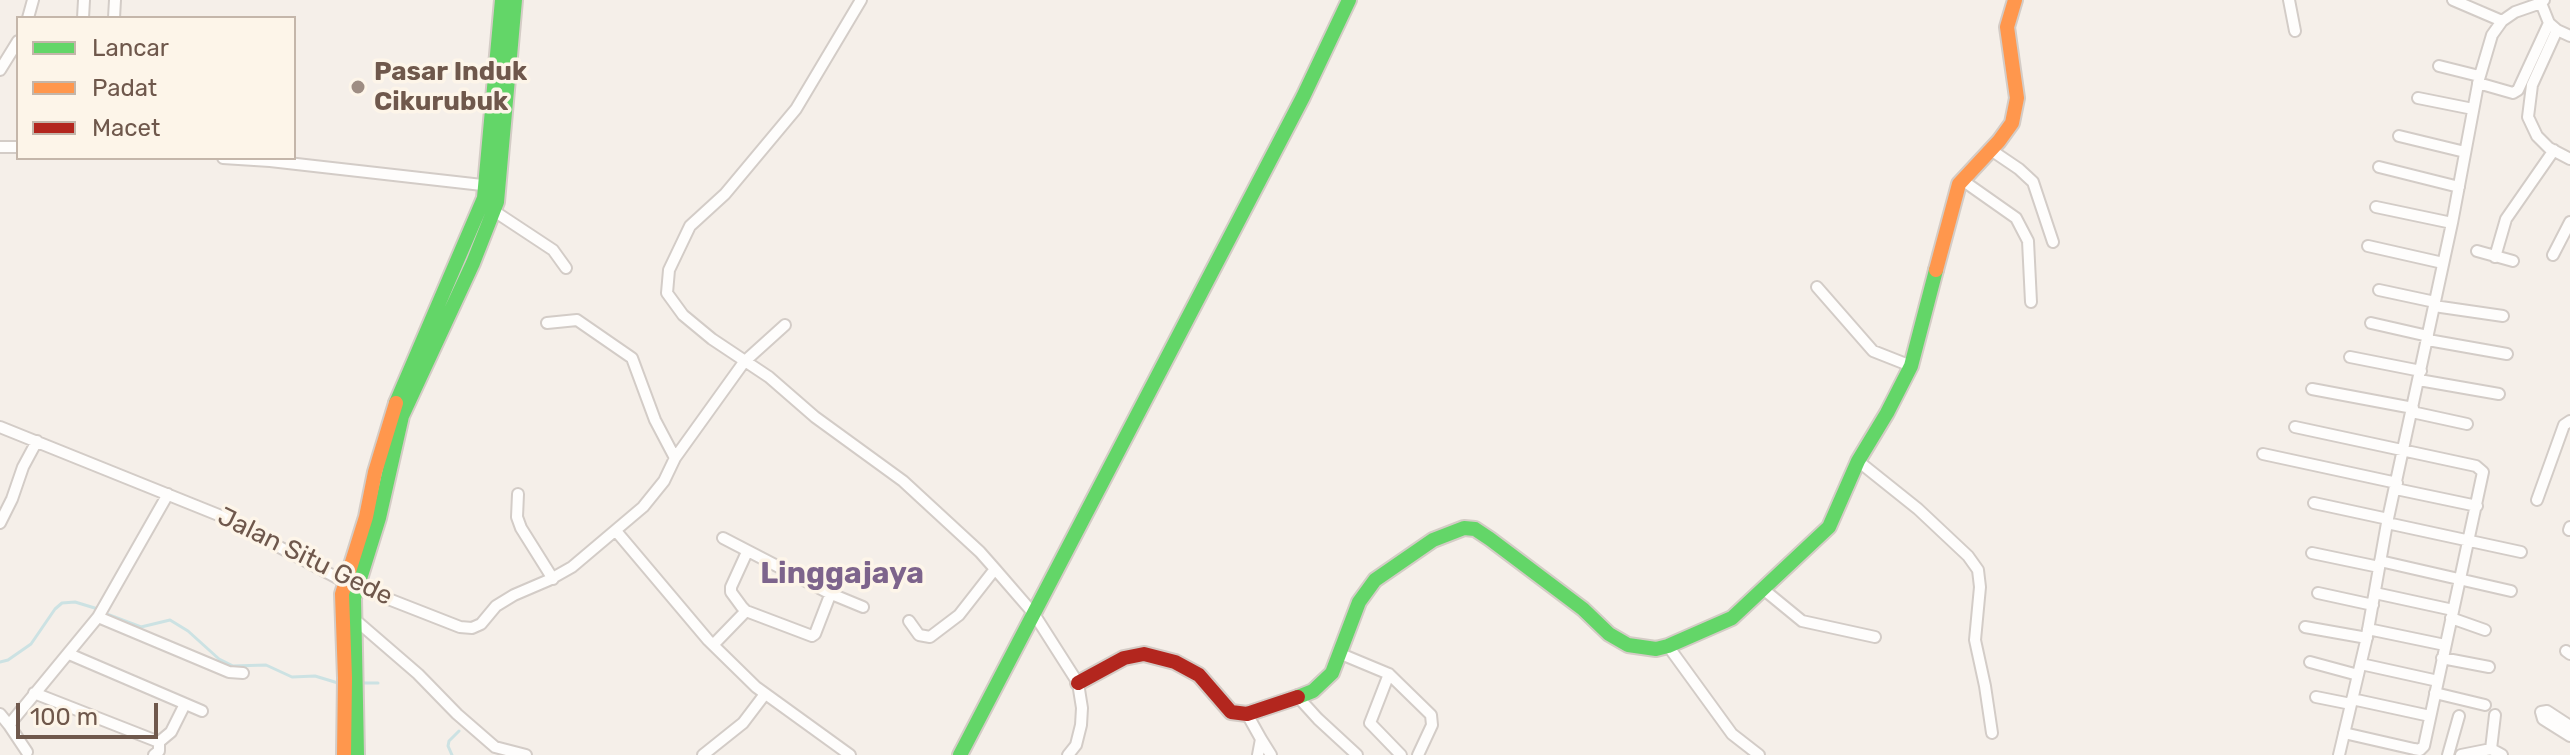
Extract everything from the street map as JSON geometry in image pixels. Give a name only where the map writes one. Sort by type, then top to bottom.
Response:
[{"type":"street","points":[[351,678],[342,594],[351,584],[379,518],[402,416],[494,211],[490,146],[502,0]]},
{"type":"street","points":[[357,755],[351,703],[354,598],[351,584],[391,414],[484,198],[492,186],[515,0]]},
{"type":"street","points":[[861,0],[796,109],[725,194],[690,226],[669,270],[667,293],[674,304],[712,339],[769,377],[815,417],[903,481],[995,569],[1034,614],[1078,683],[1081,725],[1076,745],[1068,755]]},
{"type":"street","points":[[960,755],[1303,97],[1349,0]]},
{"type":"street","points":[[1078,683],[1124,658],[1144,654],[1186,667],[1199,675],[1231,712],[1247,714],[1298,697],[1323,683],[1332,673],[1367,587],[1433,540],[1464,528],[1475,529],[1490,539],[1583,609],[1609,634],[1628,645],[1656,649],[1668,646],[1732,618],[1829,527],[1858,461],[1911,366],[1962,180],[2012,123],[2017,98],[2007,27],[2015,0]]},
{"type":"street","points":[[2289,0],[2295,31]]},
{"type":"street","points":[[2453,0],[2502,21]]},
{"type":"street","points":[[2339,755],[2360,669],[2387,521],[2452,223],[2479,79],[2492,35],[2502,21],[2515,12],[2543,2],[2553,27],[2570,36]]},
{"type":"street","points":[[2439,66],[2513,93],[2518,90],[2553,27]]},
{"type":"street","points":[[2553,27],[2532,85],[2528,117],[2537,136],[2570,159]]},
{"type":"street","points":[[0,70],[16,44]]},
{"type":"street","points":[[2418,98],[2473,109]]},
{"type":"street","points":[[2399,136],[2465,152]]},
{"type":"street","points":[[1991,150],[2033,182],[2053,242]]},
{"type":"street","points":[[2495,257],[2506,219],[2554,150]]},
{"type":"street","points":[[254,160],[492,186]]},
{"type":"street","points":[[2379,167],[2459,187]]},
{"type":"street","points":[[1962,180],[2016,218],[2028,241],[2031,302]]},
{"type":"street","points":[[2376,207],[2452,223]]},
{"type":"street","points":[[494,211],[553,250],[566,268]]},
{"type":"street","points":[[2553,255],[2566,239],[2570,222]]},
{"type":"street","points":[[2368,246],[2443,263]]},
{"type":"street","points":[[2477,251],[2513,261]]},
{"type":"street","points":[[1817,287],[1873,351],[1911,366]]},
{"type":"street","points":[[2379,290],[2434,304],[2503,316]]},
{"type":"street","points":[[547,323],[577,320],[629,354],[655,420],[675,458]]},
{"type":"street","points":[[2371,323],[2507,354]]},
{"type":"street","name":"Jalan Situ Gede","points":[[0,427],[221,516],[351,584],[460,627],[472,628],[481,624],[496,606],[514,595],[553,579],[572,567],[643,507],[744,362],[785,325]]},
{"type":"street","points":[[2350,357],[2499,394]]},
{"type":"street","points":[[2312,389],[2467,424]]},
{"type":"street","points":[[2537,500],[2564,425],[2570,421]]},
{"type":"street","points":[[2295,427],[2479,468],[2483,477],[2424,746],[2420,750],[2344,733]]},
{"type":"street","points":[[0,523],[37,441]]},
{"type":"street","points":[[2263,454],[2477,506]]},
{"type":"street","points":[[1858,461],[1918,509],[1968,556],[1978,570],[1980,587],[1975,640],[1992,733]]},
{"type":"street","points":[[9,725],[99,616],[168,494]]},
{"type":"street","points":[[518,494],[517,517],[521,528],[553,579]]},
{"type":"street","points":[[2314,503],[2521,552]]},
{"type":"street","points":[[616,531],[710,642],[765,694],[850,755]]},
{"type":"street","points":[[723,538],[829,593],[863,607]]},
{"type":"street","points":[[747,552],[731,587],[731,592],[744,609],[812,636],[839,572]]},
{"type":"street","points":[[2312,553],[2511,591]]},
{"type":"street","points":[[909,621],[919,635],[930,637],[959,615],[995,569]]},
{"type":"street","points":[[1763,589],[1802,621],[1875,637]]},
{"type":"street","points":[[2318,593],[2373,605]]},
{"type":"street","points":[[2375,593],[2452,614],[2485,630]]},
{"type":"street","points":[[342,608],[495,747],[526,755]]},
{"type":"street","points":[[710,642],[744,609]]},
{"type":"street","points":[[99,616],[229,672],[243,673]]},
{"type":"street","points":[[2305,627],[2445,645]]},
{"type":"street","points":[[1668,646],[1732,734],[1759,755]]},
{"type":"street","points":[[69,654],[202,711]]},
{"type":"street","points":[[1341,654],[1389,674],[1431,715],[1432,725],[1418,755]]},
{"type":"street","points":[[2442,658],[2489,667]]},
{"type":"street","points":[[2310,662],[2438,681]]},
{"type":"street","points":[[1389,674],[1370,723],[1401,755]]},
{"type":"street","points":[[34,693],[159,742]]},
{"type":"street","points":[[2435,693],[2485,705]]},
{"type":"street","points":[[703,755],[743,723],[765,694]]},
{"type":"street","points":[[1298,697],[1357,755]]},
{"type":"street","points":[[2316,697],[2430,716]]},
{"type":"street","points":[[344,755],[351,703]]},
{"type":"street","points":[[159,742],[171,732],[185,704]]},
{"type":"street","points":[[2570,726],[2547,711],[2541,712],[2543,719],[2570,736]]},
{"type":"street","points":[[0,714],[27,752]]},
{"type":"street","points":[[1247,714],[1271,755]]},
{"type":"street","points":[[2491,749],[2495,715]]},
{"type":"street","points":[[2448,755],[2459,716]]},
{"type":"street","points":[[1258,755],[1261,739]]},
{"type":"street","points":[[154,755],[159,751],[159,742]]},
{"type":"street","points":[[1076,745],[1086,755]]},
{"type":"street","points":[[2461,755],[2491,749],[2502,755]]},
{"type":"waterway","points":[[0,662],[31,644],[62,603],[75,602],[98,609]]},
{"type":"waterway","points":[[104,613],[141,627],[170,620],[188,631],[219,659],[233,666],[266,665],[292,677],[315,676],[338,683]]},
{"type":"waterway","points":[[362,683],[378,683]]},
{"type":"waterway","points":[[452,755],[449,741],[459,731]]},
{"type":"traffic: fast","points":[[396,403],[484,198],[502,0]]},
{"type":"traffic: fast","points":[[357,755],[354,598],[379,518],[402,416],[473,263],[497,202],[515,0]]},
{"type":"traffic: fast","points":[[960,755],[1303,97],[1349,0]]},
{"type":"traffic: fast","points":[[1298,697],[1313,691],[1332,673],[1359,602],[1375,580],[1433,540],[1464,528],[1475,529],[1490,539],[1583,609],[1609,634],[1628,645],[1656,649],[1668,646],[1732,618],[1829,527],[1858,461],[1911,366],[1936,270]]},
{"type":"traffic: slow","points":[[1936,270],[1959,184],[2012,123],[2017,98],[2007,27],[2015,0]]},
{"type":"traffic: slow","points":[[344,755],[342,594],[396,403]]},
{"type":"traffic: jam","points":[[1078,683],[1124,658],[1144,654],[1175,662],[1199,675],[1231,712],[1247,714],[1298,697]]},
{"type":"place","name":"Pasar Induk Cikurubuk","points":[[358,87]]},
{"type":"district","name":"Linggajaya","points":[[842,574]]}]
